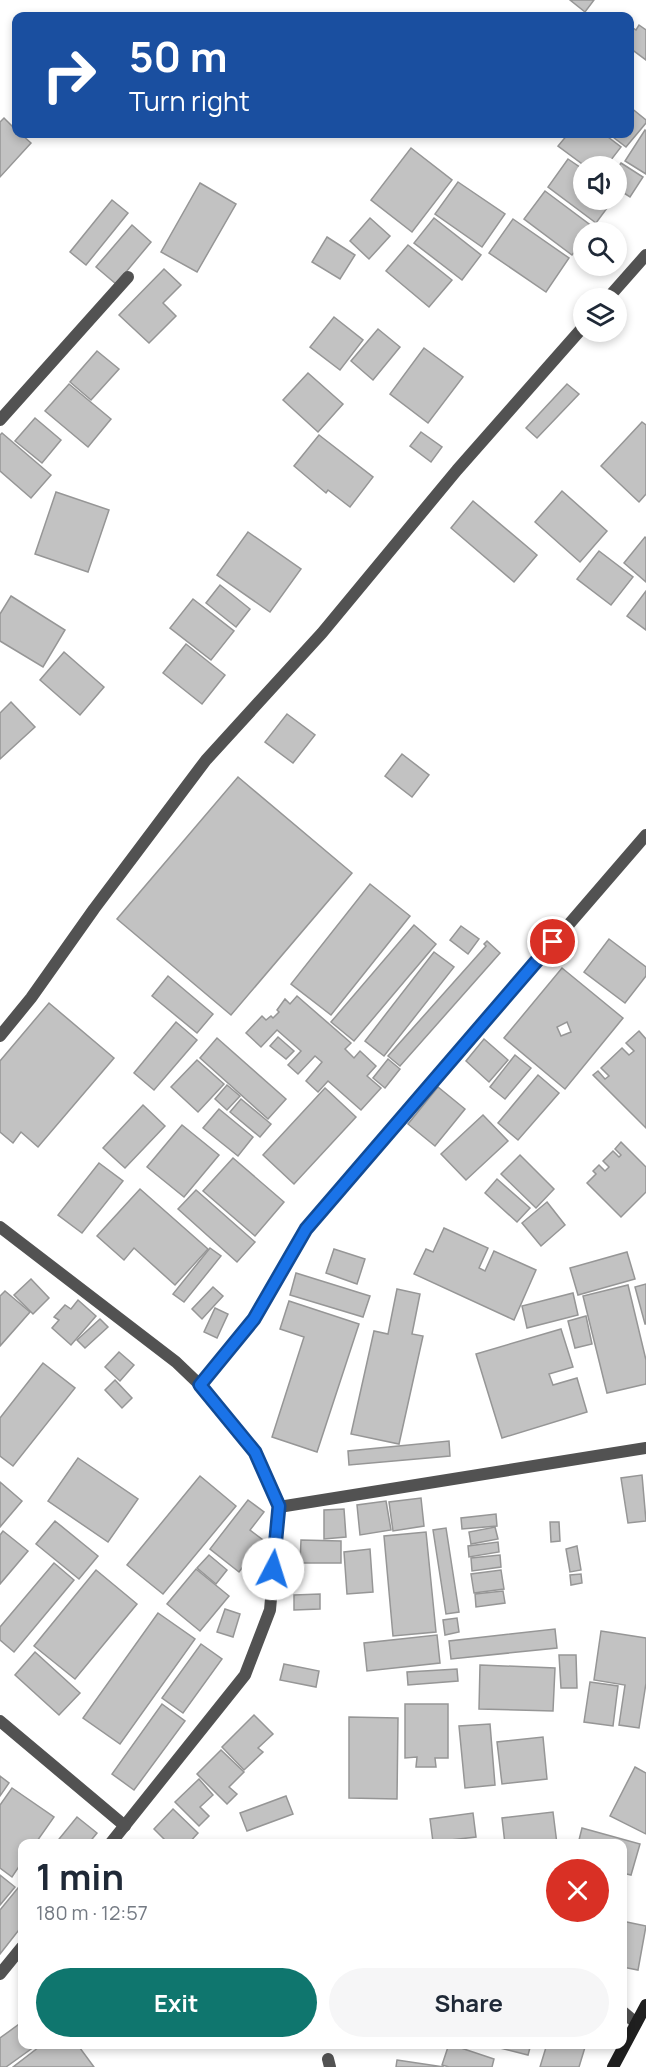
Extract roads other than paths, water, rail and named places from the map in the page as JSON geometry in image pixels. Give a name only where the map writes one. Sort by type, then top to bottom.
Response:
[{"type":"street","points":[[617,288],[646,255]]},
{"type":"street","points":[[0,420],[128,277]]},
{"type":"street","points":[[0,1036],[32,999],[94,909],[206,760],[322,633],[458,470],[573,339]]},
{"type":"street","points":[[200,1385],[254,1319],[306,1229],[646,835]]},
{"type":"street","points":[[0,1227],[176,1362],[200,1385],[255,1452],[279,1506],[270,1610],[245,1675],[114,1839]]},
{"type":"street","points":[[279,1506],[646,1448]]},
{"type":"street","points":[[0,1721],[125,1826]]},
{"type":"street","points":[[0,1974],[18,1952]]},
{"type":"street","points":[[627,2040],[646,2005]]},
{"type":"street","points":[[627,2015],[636,2023]]},
{"type":"street","points":[[613,2067],[622,2049]]}]
